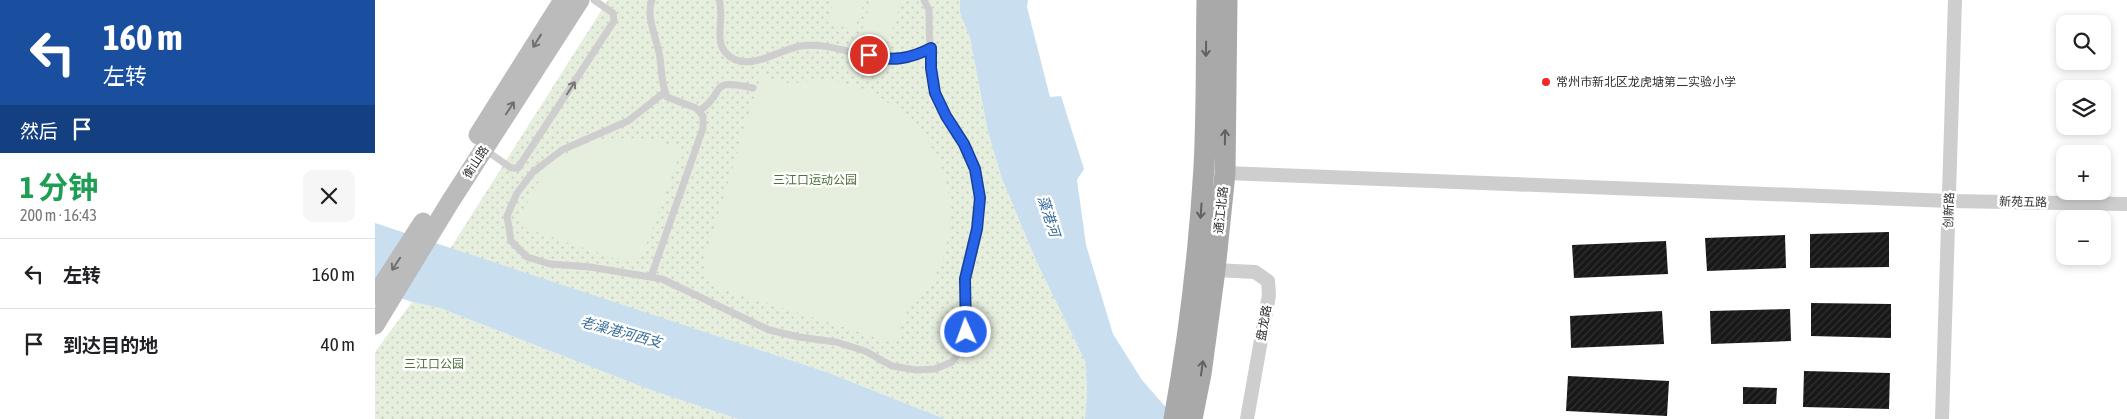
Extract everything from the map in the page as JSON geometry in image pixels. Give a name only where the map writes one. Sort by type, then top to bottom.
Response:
[{"type":"main road","name":"通江北路","points":[[1186,418],[1178,395],[1196,269],[1204,166],[1207,0]]},
{"type":"main road","name":"通江北路","points":[[1186,418],[1215,270],[1225,173],[1227,0]]},
{"type":"street","name":"衡山路","points":[[422,236],[563,0]]},
{"type":"street","name":"衡山路","points":[[375,325],[381,296],[484,149],[580,0]]},
{"type":"street","name":"创新路","points":[[1942,419],[1955,0]]},
{"type":"street","name":"新苑五路","points":[[1225,173],[1950,201],[2127,204]]},
{"type":"street","name":"盘龙路","points":[[1215,270],[1255,272],[1268,280],[1269,295],[1247,419]]},
{"type":"lane","points":[[511,168],[519,168],[614,21],[613,13],[594,0]]},
{"type":"lane","points":[[652,0],[653,25],[660,58],[662,85],[667,97],[696,108],[703,116],[703,128],[652,274]]},
{"type":"lane","points":[[719,0],[722,7],[721,40],[725,52],[736,59],[754,62],[800,46],[845,50],[884,60],[903,59],[931,48]]},
{"type":"lane","points":[[665,92],[628,121],[562,150],[533,172],[527,179],[517,193],[507,216],[511,240],[527,257],[550,264],[607,270],[661,279],[769,330],[799,337],[836,342],[865,351],[892,366],[916,370],[935,369],[952,362],[963,347],[966,332],[965,279],[977,229],[980,198],[975,169],[964,144],[946,116],[935,93],[931,68],[929,10],[924,0]]},
{"type":"lane","points":[[699,111],[707,106],[717,88],[725,84],[753,88]]},
{"type":"lane","points":[[484,149],[527,179]]},
{"type":"green space","name":"三江口运动公园","points":[[608,0],[961,0],[988,132],[1002,179],[1038,265],[1085,361],[1087,390],[1085,419],[945,419],[829,373],[450,249]]},
{"type":"green space","points":[[834,0],[865,0],[854,31],[827,22]]},
{"type":"green space","points":[[872,0],[902,0],[888,42],[861,33]]},
{"type":"green space","points":[[761,76],[790,83],[831,81],[843,83],[870,93],[895,107],[915,125],[931,147],[943,171],[949,198],[950,226],[944,255],[939,268],[927,289],[911,306],[905,316],[896,344],[716,287],[710,280],[704,265],[705,256]]},
{"type":"green space","points":[[618,138],[650,139],[682,149],[642,256],[636,260],[625,262],[519,226],[536,186],[553,164],[564,155],[591,142]]},
{"type":"green space","name":"三江口公园","points":[[412,302],[440,308],[648,389],[738,419],[375,419],[375,352]]},
{"type":"water","name":"藻港河","points":[[960,0],[1028,0],[1027,7],[1050,97],[1061,96],[1084,169],[1077,180],[1086,245],[1113,334],[1142,380],[1176,419],[1085,419],[1087,390],[1085,361],[1038,265],[1002,179],[988,132],[970,38],[960,12]]},
{"type":"water","name":"老澡港河西支","points":[[375,223],[829,373],[945,419],[738,419],[648,389],[440,308],[412,302],[375,289]]},
{"type":"building","points":[[1889,232],[1889,267],[1810,268],[1810,234]]},
{"type":"building","points":[[1785,235],[1786,268],[1707,271],[1705,238]]},
{"type":"building","points":[[1666,241],[1668,274],[1574,278],[1572,245]]},
{"type":"building","points":[[1811,303],[1891,304],[1891,338],[1811,336]]},
{"type":"building","points":[[1790,309],[1791,341],[1711,344],[1710,311]]},
{"type":"building","points":[[1662,311],[1664,344],[1571,348],[1570,316]]},
{"type":"building","points":[[1804,371],[1890,373],[1889,409],[1803,407]]},
{"type":"building","points":[[1568,376],[1669,381],[1667,416],[1566,411]]},
{"type":"building","points":[[1743,387],[1777,388],[1776,404],[1743,404]]},
{"type":"place","name":"常州市新北区龙虎塘第二实验小学","points":[[1546,82]]},
{"type":"route","points":[[869,55],[884,60],[903,59],[931,48],[931,68],[935,93],[946,116],[964,144],[975,169],[980,198],[977,229],[965,279],[966,332]]}]
